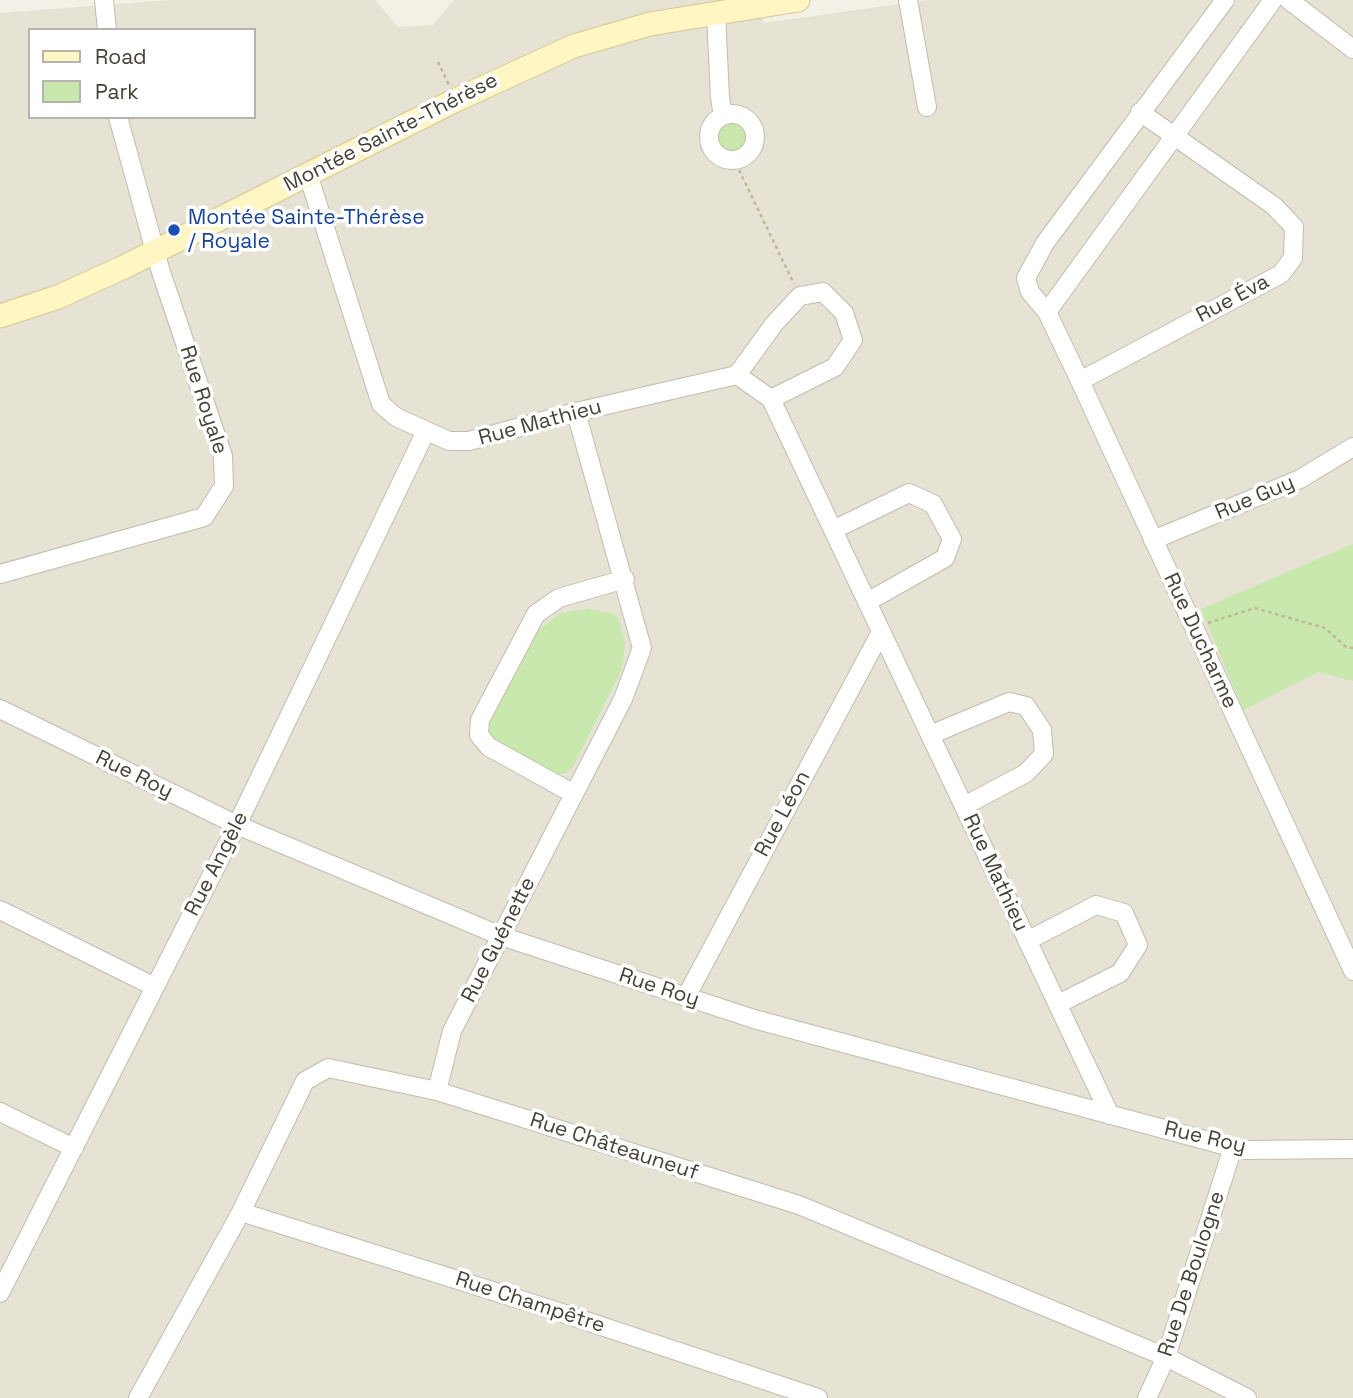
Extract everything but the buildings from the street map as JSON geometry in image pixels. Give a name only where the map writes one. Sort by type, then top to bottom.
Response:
[{"type":"street","points":[[104,0],[107,28]]},
{"type":"street","name":"Montée Sainte-Thérèse","points":[[0,316],[64,295],[155,252],[456,100],[554,54],[603,36],[658,22],[799,0]]},
{"type":"street","points":[[908,0],[927,107]]},
{"type":"street","name":"Rue Ducharme","points":[[1225,0],[1045,243],[1026,278],[1030,292],[1047,312],[1080,381],[1353,971]]},
{"type":"street","points":[[1047,312],[1273,0]]},
{"type":"street","points":[[1289,0],[1353,49]]},
{"type":"street","points":[[716,14],[719,97],[723,116]]},
{"type":"street","name":"Rue Éva","points":[[1080,381],[1281,274],[1293,257],[1294,227],[1274,206],[1140,112]]},
{"type":"street","name":"Rue Royale","points":[[0,574],[204,517],[224,486],[223,456],[155,252],[119,119]]},
{"type":"street","name":"Rue Mathieu","points":[[308,174],[381,404],[396,417],[449,441],[469,442],[576,412],[737,375],[771,399],[1110,1115]]},
{"type":"street","points":[[737,375],[774,324],[800,296],[822,292],[844,313],[853,340],[835,367],[771,399]]},
{"type":"street","name":"Rue Guénette","points":[[437,1091],[452,1031],[623,699],[642,648],[625,579],[576,412]]},
{"type":"street","name":"Rue Angèle","points":[[0,1293],[237,825],[426,431]]},
{"type":"street","name":"Rue Guy","points":[[1153,540],[1300,479],[1353,447]]},
{"type":"street","points":[[833,530],[909,493],[933,504],[952,539],[945,558],[867,602]]},
{"type":"street","points":[[574,794],[489,747],[479,735],[480,720],[536,614],[559,598],[625,579]]},
{"type":"street","name":"Rue Léon","points":[[686,997],[881,632]]},
{"type":"street","name":"Rue Mathieu","points":[[930,735],[1009,702],[1027,706],[1042,730],[1044,754],[1026,773],[964,806]]},
{"type":"street","name":"Rue Roy","points":[[0,709],[237,825],[501,936],[686,997],[754,1019],[1233,1147],[1353,1149]]},
{"type":"street","name":"Rue Mathieu","points":[[1027,941],[1096,905],[1124,913],[1138,945],[1120,973],[1058,1004]]},
{"type":"street","points":[[0,910],[155,988]]},
{"type":"street","name":"Rue Châteauneuf","points":[[138,1398],[241,1212],[305,1081],[328,1068],[437,1091],[799,1205],[1166,1357],[1247,1398]]},
{"type":"street","points":[[0,1112],[74,1148]]},
{"type":"street","name":"Rue De Boulogne","points":[[1147,1398],[1166,1357],[1233,1147]]},
{"type":"street","name":"Rue Champêtre","points":[[241,1212],[547,1308],[818,1398]]},
{"type":"path","points":[[438,62],[456,100]]},
{"type":"path","points":[[739,170],[800,296]]},
{"type":"path","points":[[1195,631],[1219,617],[1255,608],[1325,628],[1346,647],[1353,648]]},
{"type":"shaded area","points":[[170,0],[375,0],[398,27],[433,25],[454,0],[760,0],[764,23],[927,0],[1353,0],[1353,1398],[0,1398],[0,13]]},
{"type":"green space","points":[[732,123],[742,128],[747,138],[742,148],[732,153],[722,148],[717,138],[722,128]]},
{"type":"green space","points":[[1353,544],[1353,681],[1318,672],[1243,710],[1201,609]]},
{"type":"green space","points":[[588,609],[612,613],[618,618],[625,644],[622,669],[573,767],[564,774],[553,774],[498,745],[489,731],[491,719],[539,630],[561,613]]},
{"type":"place","name":"Montée Sainte-Thérèse / Royale","points":[[174,230]]}]
